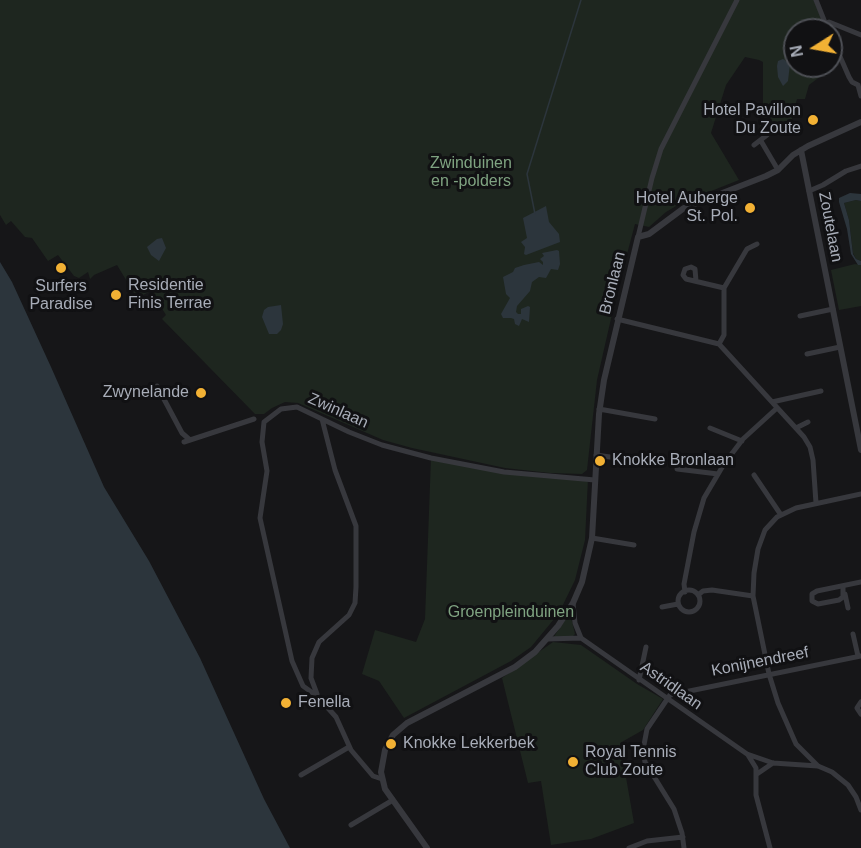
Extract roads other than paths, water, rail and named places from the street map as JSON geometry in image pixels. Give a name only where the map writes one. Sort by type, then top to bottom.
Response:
[{"type":"street","points":[[638,237],[651,178],[661,148],[737,0]]},
{"type":"street","points":[[816,0],[824,18]]},
{"type":"street","points":[[843,27],[861,35]]},
{"type":"street","points":[[843,63],[852,82],[860,84],[861,96]]},
{"type":"street","name":"Bronlaan","points":[[382,779],[381,765],[385,750],[398,730],[407,723],[515,667],[547,639],[573,603],[583,577],[592,538],[599,409],[605,372],[638,237],[649,234],[684,207],[778,170],[801,150],[861,122]]},
{"type":"street","points":[[754,145],[767,135]]},
{"type":"street","points":[[761,141],[778,170]]},
{"type":"street","name":"Zoutelaan","points":[[801,150],[861,450]]},
{"type":"street","points":[[809,191],[846,171],[861,166]]},
{"type":"street","points":[[719,344],[724,335],[724,288],[747,249],[757,244]]},
{"type":"street","points":[[696,281],[724,288]]},
{"type":"street","points":[[800,316],[833,309]]},
{"type":"street","points":[[617,320],[719,344],[807,443],[812,454],[816,503]]},
{"type":"street","points":[[807,354],[840,347]]},
{"type":"street","points":[[157,386],[187,441],[254,419]]},
{"type":"street","points":[[772,402],[821,391]]},
{"type":"street","name":"Zwinlaan","points":[[382,779],[373,776],[349,747],[340,724],[317,696],[303,686],[289,651],[261,526],[261,503],[267,471],[261,433],[264,423],[286,407],[303,410],[382,445],[431,458],[504,472],[595,480]]},
{"type":"street","points":[[685,592],[684,584],[697,517],[718,474],[742,441],[777,408]]},
{"type":"street","points":[[599,409],[655,419]]},
{"type":"street","points":[[317,696],[311,678],[312,658],[319,642],[350,615],[355,603],[356,587],[356,526],[337,477],[322,419]]},
{"type":"street","points":[[796,428],[808,422]]},
{"type":"street","points":[[710,428],[742,441]]},
{"type":"street","points":[[596,455],[652,463]]},
{"type":"street","points":[[677,468],[718,474]]},
{"type":"street","points":[[754,475],[781,515]]},
{"type":"street","points":[[861,494],[796,508],[781,515],[765,530],[758,549],[753,596],[769,674],[789,730],[800,750],[818,766],[840,778],[859,796],[861,810]]},
{"type":"street","points":[[592,538],[634,545]]},
{"type":"street","points":[[844,593],[839,600],[818,604],[812,599],[812,594],[817,591],[861,582]]},
{"type":"street","points":[[843,586],[848,608]]},
{"type":"street","points":[[698,595],[703,591],[712,590],[753,596]]},
{"type":"street","points":[[692,591],[698,595],[699,602],[694,611],[684,611],[678,604],[679,596],[685,592],[692,591]]},
{"type":"street","points":[[547,639],[580,638],[574,622],[573,603]]},
{"type":"street","points":[[662,607],[678,604]]},
{"type":"street","points":[[853,634],[860,656]]},
{"type":"street","name":"Astridlaan","points":[[580,638],[747,754]]},
{"type":"street","points":[[639,680],[646,647]]},
{"type":"street","name":"Konijnendreef","points":[[667,699],[674,694],[860,656]]},
{"type":"street","points":[[300,681],[311,678]]},
{"type":"street","points":[[667,699],[645,735],[644,758],[675,809],[684,848]]},
{"type":"street","points":[[861,702],[857,708],[861,714]]},
{"type":"street","points":[[301,775],[349,747]]},
{"type":"street","points":[[747,754],[773,763],[818,766]]},
{"type":"street","points":[[747,754],[755,765],[756,795],[770,848]]},
{"type":"street","points":[[805,766],[808,757]]},
{"type":"street","points":[[757,774],[773,763]]},
{"type":"street","points":[[382,779],[385,789],[427,848]]},
{"type":"street","points":[[351,825],[393,800]]},
{"type":"street","points":[[629,848],[647,841],[683,837]]},
{"type":"waterway","points":[[535,214],[527,174],[581,0]]},
{"type":"place","name":"Hotel Pavillon Du Zoute","points":[[813,120]]},
{"type":"place","name":"Hotel Auberge St. Pol.","points":[[750,208]]},
{"type":"place","name":"Surfers Paradise","points":[[61,268]]},
{"type":"place","name":"Residentie Finis Terrae","points":[[116,295]]},
{"type":"place","name":"Zwynelande","points":[[201,393]]},
{"type":"place","name":"Knokke Bronlaan","points":[[600,461]]},
{"type":"place","name":"Fenella","points":[[286,703]]},
{"type":"place","name":"Knokke Lekkerbek","points":[[391,744]]},
{"type":"place","name":"Royal Tennis Club Zoute","points":[[573,762]]},
{"type":"park label","name":"Zwinduinen en -polders","points":[[471,173]]},
{"type":"park label","name":"Groenpleinduinen","points":[[511,613]]}]
